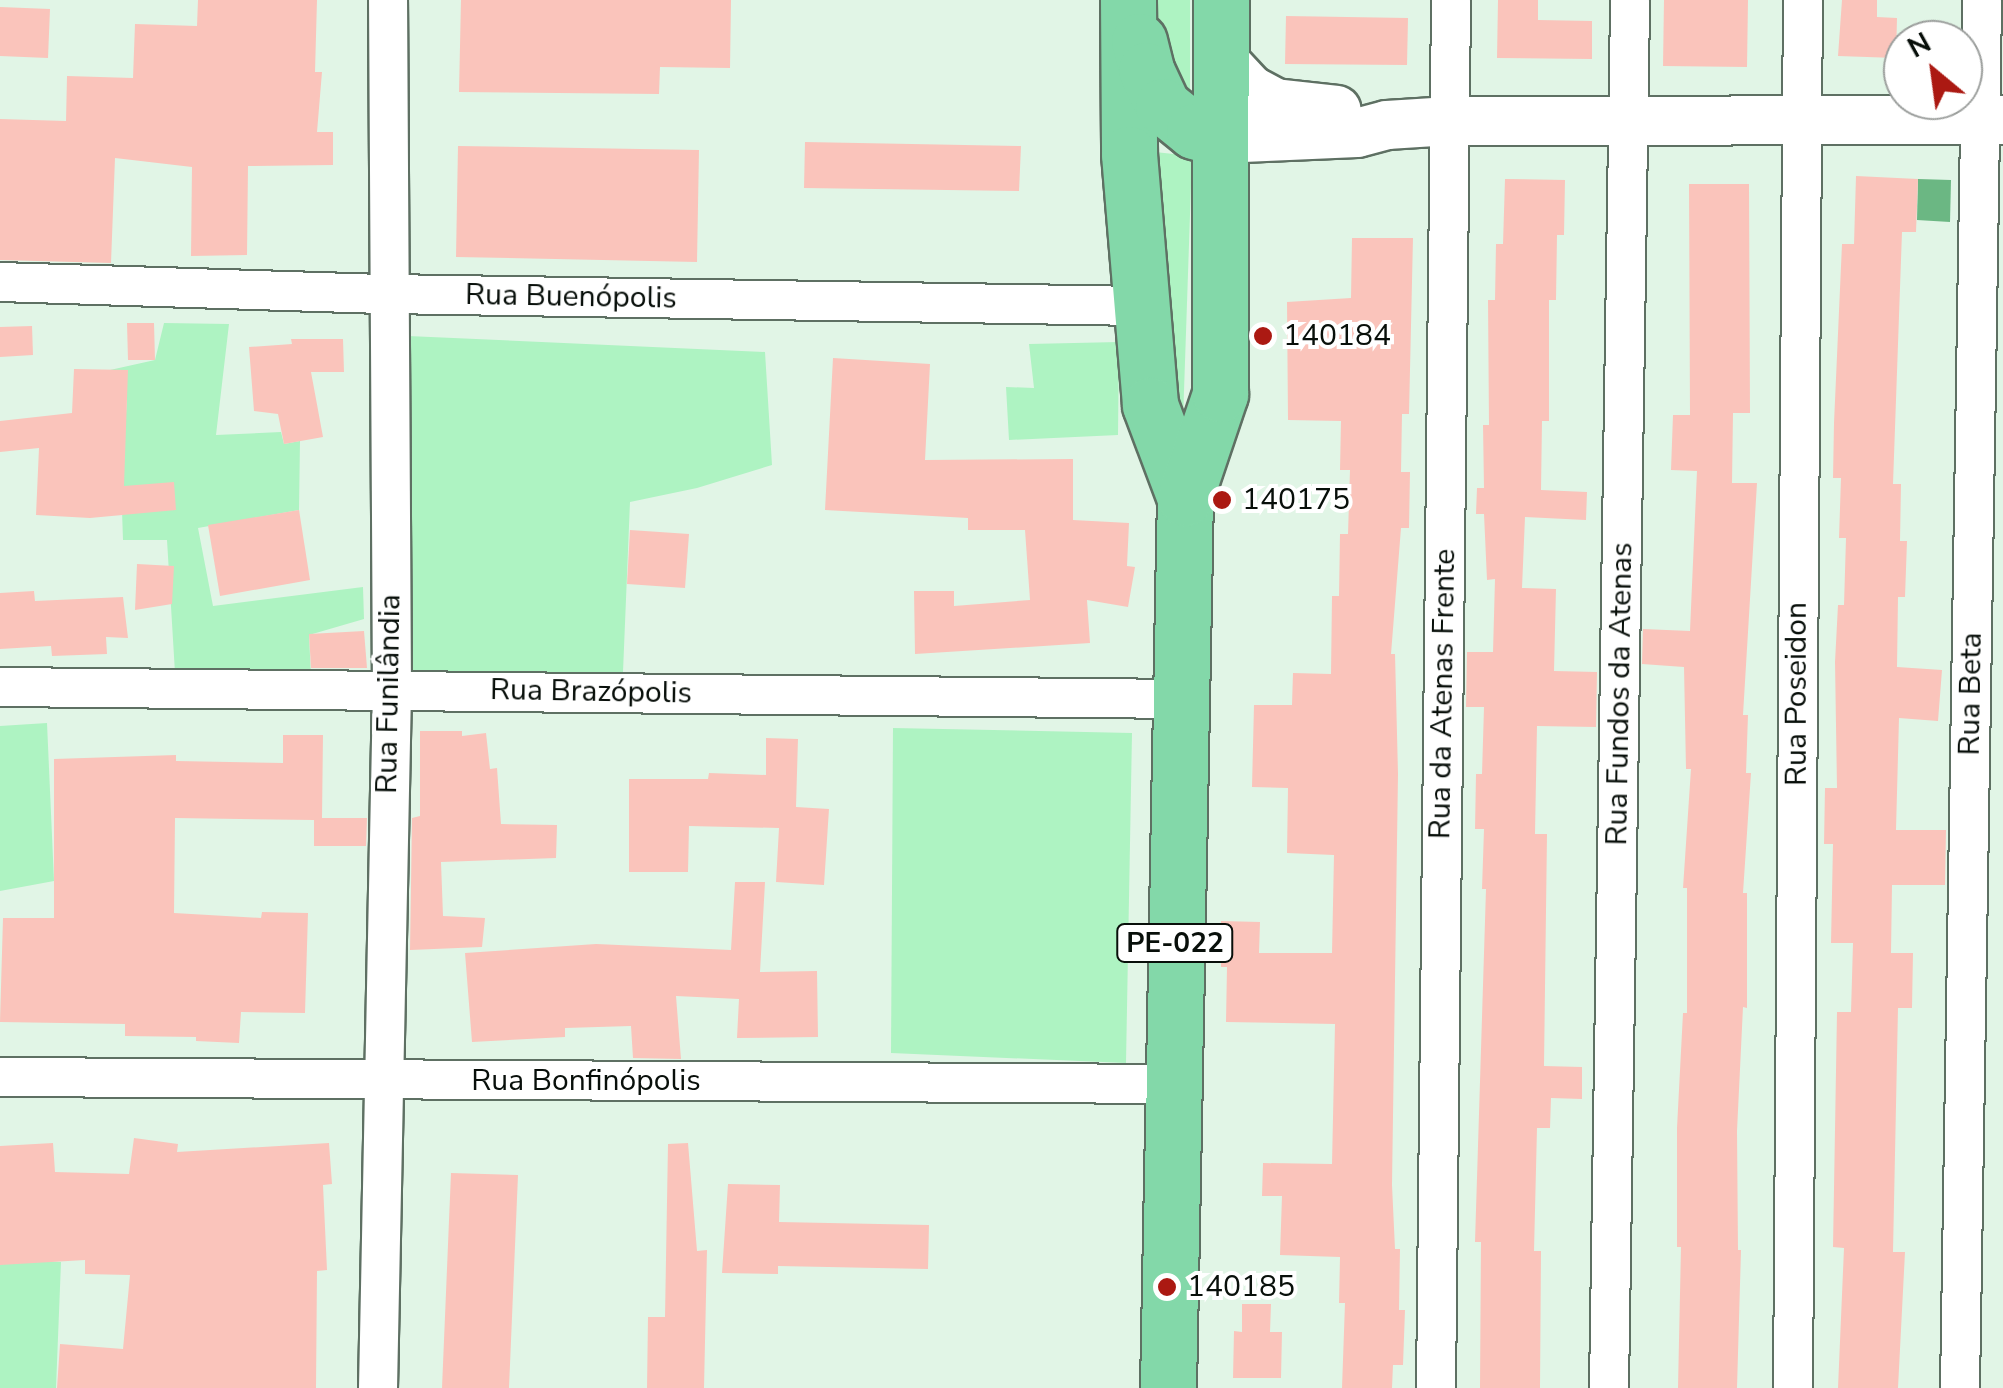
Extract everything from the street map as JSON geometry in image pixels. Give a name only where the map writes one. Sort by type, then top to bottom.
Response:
[{"type":"main road","points":[[1128,0],[1146,70],[1163,106],[1194,132],[1220,139]]},
{"type":"main road","name":"PE-022","points":[[1128,0],[1129,154],[1150,406],[1186,498]]},
{"type":"main road","name":"PE-022","points":[[1168,1388],[1186,498],[1220,394],[1221,0]]},
{"type":"street","name":"Rua Funilândia","points":[[378,1388],[386,1080],[385,883],[392,690],[386,294],[388,0]]},
{"type":"street","name":"Rua da Atenas Frente","points":[[1436,1388],[1451,0]]},
{"type":"street","name":"Rua Fundos da Atenas","points":[[1609,1388],[1630,0]]},
{"type":"street","name":"Rua Poseidon","points":[[1793,1388],[1802,0]]},
{"type":"street","name":"Rua Beta","points":[[1960,1388],[1992,120],[1982,0]]},
{"type":"street","points":[[1221,58],[1251,90],[1276,103],[1358,111],[1387,125]]},
{"type":"street","points":[[1220,139],[1357,133],[1387,125],[1450,122],[1992,120]]},
{"type":"street","name":"Rua Buenópolis","points":[[0,282],[386,294],[1142,306]]},
{"type":"street","name":"Rua Brazópolis","points":[[0,687],[1182,699]]},
{"type":"street","name":"Rua Bonfinópolis","points":[[0,1078],[1172,1084]]},
{"type":"shaded area","points":[[1148,0],[1190,0],[1190,110]]},
{"type":"shaded area","points":[[1155,152],[1192,156],[1182,450],[1170,418]]},
{"type":"shaded area","points":[[1918,179],[1951,180],[1950,222],[1917,220]]},
{"type":"shaded area","points":[[164,323],[229,324],[216,435],[281,432],[284,444],[300,441],[299,510],[198,528],[213,606],[363,587],[364,619],[309,635],[311,677],[175,673],[167,540],[123,540],[121,481],[127,400],[110,370],[155,360]]},
{"type":"shaded area","points":[[408,336],[765,352],[772,465],[697,488],[630,502],[623,672],[406,677]]},
{"type":"shaded area","points":[[1119,342],[1118,435],[1009,440],[1006,387],[1034,388],[1029,344]]},
{"type":"shaded area","points":[[47,723],[54,881],[0,891],[0,726]]},
{"type":"shaded area","points":[[893,728],[1132,733],[1126,1063],[891,1053]]},
{"type":"shaded area","points":[[0,1259],[61,1262],[56,1388],[0,1388]]},
{"type":"building","points":[[198,0],[317,0],[315,72],[322,72],[317,132],[333,132],[333,165],[248,166],[247,255],[191,256],[192,167],[115,158],[111,263],[0,260],[0,119],[66,121],[67,76],[133,78],[135,24],[197,26]]},
{"type":"building","points":[[461,0],[731,0],[730,68],[660,67],[659,94],[459,92]]},
{"type":"building","points":[[1498,0],[1538,0],[1538,20],[1592,21],[1592,59],[1497,58]]},
{"type":"building","points":[[1664,0],[1748,0],[1747,67],[1663,66]]},
{"type":"building","points":[[1842,0],[1877,0],[1877,17],[1897,18],[1883,20],[1883,58],[1838,56]]},
{"type":"building","points":[[0,7],[50,9],[48,58],[0,56]]},
{"type":"building","points":[[1286,16],[1408,18],[1407,65],[1285,64]]},
{"type":"building","points":[[805,142],[1021,146],[1019,191],[804,188]]},
{"type":"building","points":[[458,146],[699,150],[697,262],[456,257]]},
{"type":"building","points":[[1856,176],[1918,179],[1916,232],[1902,232],[1893,484],[1901,484],[1900,541],[1907,541],[1905,597],[1898,597],[1897,667],[1942,670],[1938,721],[1899,718],[1896,830],[1946,830],[1945,885],[1892,885],[1891,953],[1913,953],[1912,1008],[1898,1008],[1893,1252],[1905,1252],[1898,1388],[1838,1388],[1844,1248],[1833,1247],[1837,1012],[1851,1012],[1853,943],[1831,943],[1833,844],[1824,844],[1825,788],[1837,788],[1835,662],[1838,605],[1844,605],[1846,538],[1839,538],[1841,478],[1833,478],[1834,423],[1842,244],[1854,244]]},
{"type":"building","points":[[1505,179],[1565,180],[1564,235],[1557,235],[1556,300],[1549,300],[1549,421],[1542,421],[1541,490],[1587,492],[1586,520],[1525,517],[1522,588],[1556,589],[1554,671],[1597,672],[1596,727],[1537,726],[1535,834],[1547,834],[1544,1066],[1582,1067],[1582,1099],[1551,1098],[1550,1128],[1537,1128],[1534,1251],[1541,1251],[1540,1388],[1480,1388],[1481,1242],[1475,1242],[1486,889],[1482,889],[1484,829],[1475,829],[1476,774],[1482,774],[1484,707],[1466,707],[1467,652],[1493,652],[1495,579],[1487,580],[1484,514],[1476,514],[1477,488],[1484,488],[1483,425],[1489,425],[1488,300],[1495,300],[1496,244],[1503,244]]},
{"type":"building","points":[[1689,184],[1749,184],[1750,413],[1733,413],[1732,483],[1757,483],[1743,715],[1748,715],[1746,773],[1751,773],[1743,893],[1747,893],[1747,1008],[1743,1007],[1737,1131],[1741,1250],[1737,1388],[1678,1388],[1681,1247],[1677,1247],[1677,1128],[1683,1013],[1687,1013],[1687,888],[1683,888],[1691,769],[1686,769],[1684,667],[1642,664],[1643,629],[1690,631],[1697,471],[1671,470],[1673,415],[1690,415]]},
{"type":"building","points":[[1352,238],[1413,238],[1409,414],[1402,414],[1401,472],[1410,472],[1409,528],[1401,528],[1391,654],[1395,654],[1398,774],[1392,1185],[1395,1249],[1400,1249],[1399,1310],[1405,1310],[1403,1365],[1393,1365],[1392,1388],[1342,1388],[1345,1303],[1339,1303],[1340,1257],[1280,1255],[1282,1196],[1262,1196],[1263,1163],[1332,1164],[1335,1024],[1226,1022],[1227,967],[1221,967],[1221,921],[1260,922],[1259,953],[1332,953],[1334,855],[1287,853],[1288,788],[1252,787],[1254,705],[1292,705],[1293,673],[1331,674],[1332,596],[1339,596],[1340,534],[1348,534],[1350,470],[1340,470],[1341,421],[1288,420],[1287,302],[1351,298]]},
{"type":"building","points":[[127,323],[154,323],[155,360],[128,360]]},
{"type":"building","points":[[32,326],[33,355],[0,357],[0,327]]},
{"type":"building","points":[[291,339],[343,339],[344,372],[311,372],[323,437],[284,444],[278,414],[254,411],[249,347],[292,344]]},
{"type":"building","points":[[833,358],[930,364],[925,460],[1073,459],[1073,520],[1129,523],[1127,566],[1135,567],[1128,607],[1087,600],[1090,643],[915,654],[914,591],[954,591],[954,606],[1030,600],[1025,530],[968,530],[968,518],[825,510]]},
{"type":"building","points":[[74,369],[128,370],[124,486],[174,482],[176,510],[90,518],[36,515],[39,448],[0,452],[0,421],[72,413]]},
{"type":"building","points":[[299,510],[310,580],[220,596],[208,525]]},
{"type":"building","points":[[630,530],[689,534],[685,588],[627,584]]},
{"type":"building","points":[[137,564],[174,566],[172,604],[135,610]]},
{"type":"building","points":[[34,591],[35,601],[123,597],[128,638],[106,637],[107,654],[52,656],[51,646],[0,649],[0,593]]},
{"type":"building","points":[[364,631],[367,668],[311,668],[309,634]]},
{"type":"building","points":[[420,731],[462,731],[462,736],[486,733],[490,769],[497,768],[501,824],[557,825],[556,858],[441,862],[443,916],[485,918],[482,947],[410,950],[412,818],[420,816]]},
{"type":"building","points":[[283,735],[323,735],[322,818],[367,818],[366,846],[314,846],[314,820],[175,818],[174,913],[261,918],[262,912],[308,913],[305,1013],[241,1012],[239,1043],[196,1041],[196,1037],[125,1036],[125,1024],[0,1022],[3,918],[54,918],[54,759],[176,755],[176,761],[283,763]]},
{"type":"building","points":[[766,738],[798,739],[796,807],[829,809],[824,885],[776,882],[779,828],[689,826],[688,872],[629,872],[629,779],[708,779],[709,773],[766,775]]},
{"type":"building","points":[[735,882],[765,882],[760,972],[817,971],[818,1037],[737,1038],[739,999],[676,996],[681,1059],[633,1058],[631,1026],[565,1028],[565,1037],[472,1042],[465,953],[596,944],[731,950]]},
{"type":"building","points":[[134,1138],[178,1144],[177,1152],[329,1143],[332,1184],[323,1185],[327,1270],[317,1271],[316,1388],[57,1388],[60,1344],[123,1349],[130,1275],[85,1274],[85,1260],[0,1265],[0,1146],[53,1143],[55,1172],[129,1174]]},
{"type":"building","points":[[688,1143],[697,1251],[707,1250],[704,1388],[647,1388],[648,1317],[665,1317],[668,1144]]},
{"type":"building","points":[[451,1173],[518,1175],[509,1388],[442,1388]]},
{"type":"building","points":[[728,1184],[780,1185],[779,1222],[929,1225],[928,1269],[778,1266],[778,1274],[722,1273]]},
{"type":"building","points":[[1242,1304],[1271,1304],[1270,1332],[1282,1332],[1281,1378],[1233,1378],[1234,1331],[1242,1332]]},
{"type":"place","name":"140184","points":[[1263,336]]},
{"type":"place","name":"140175","points":[[1222,500]]},
{"type":"place","name":"140185","points":[[1167,1287]]}]
